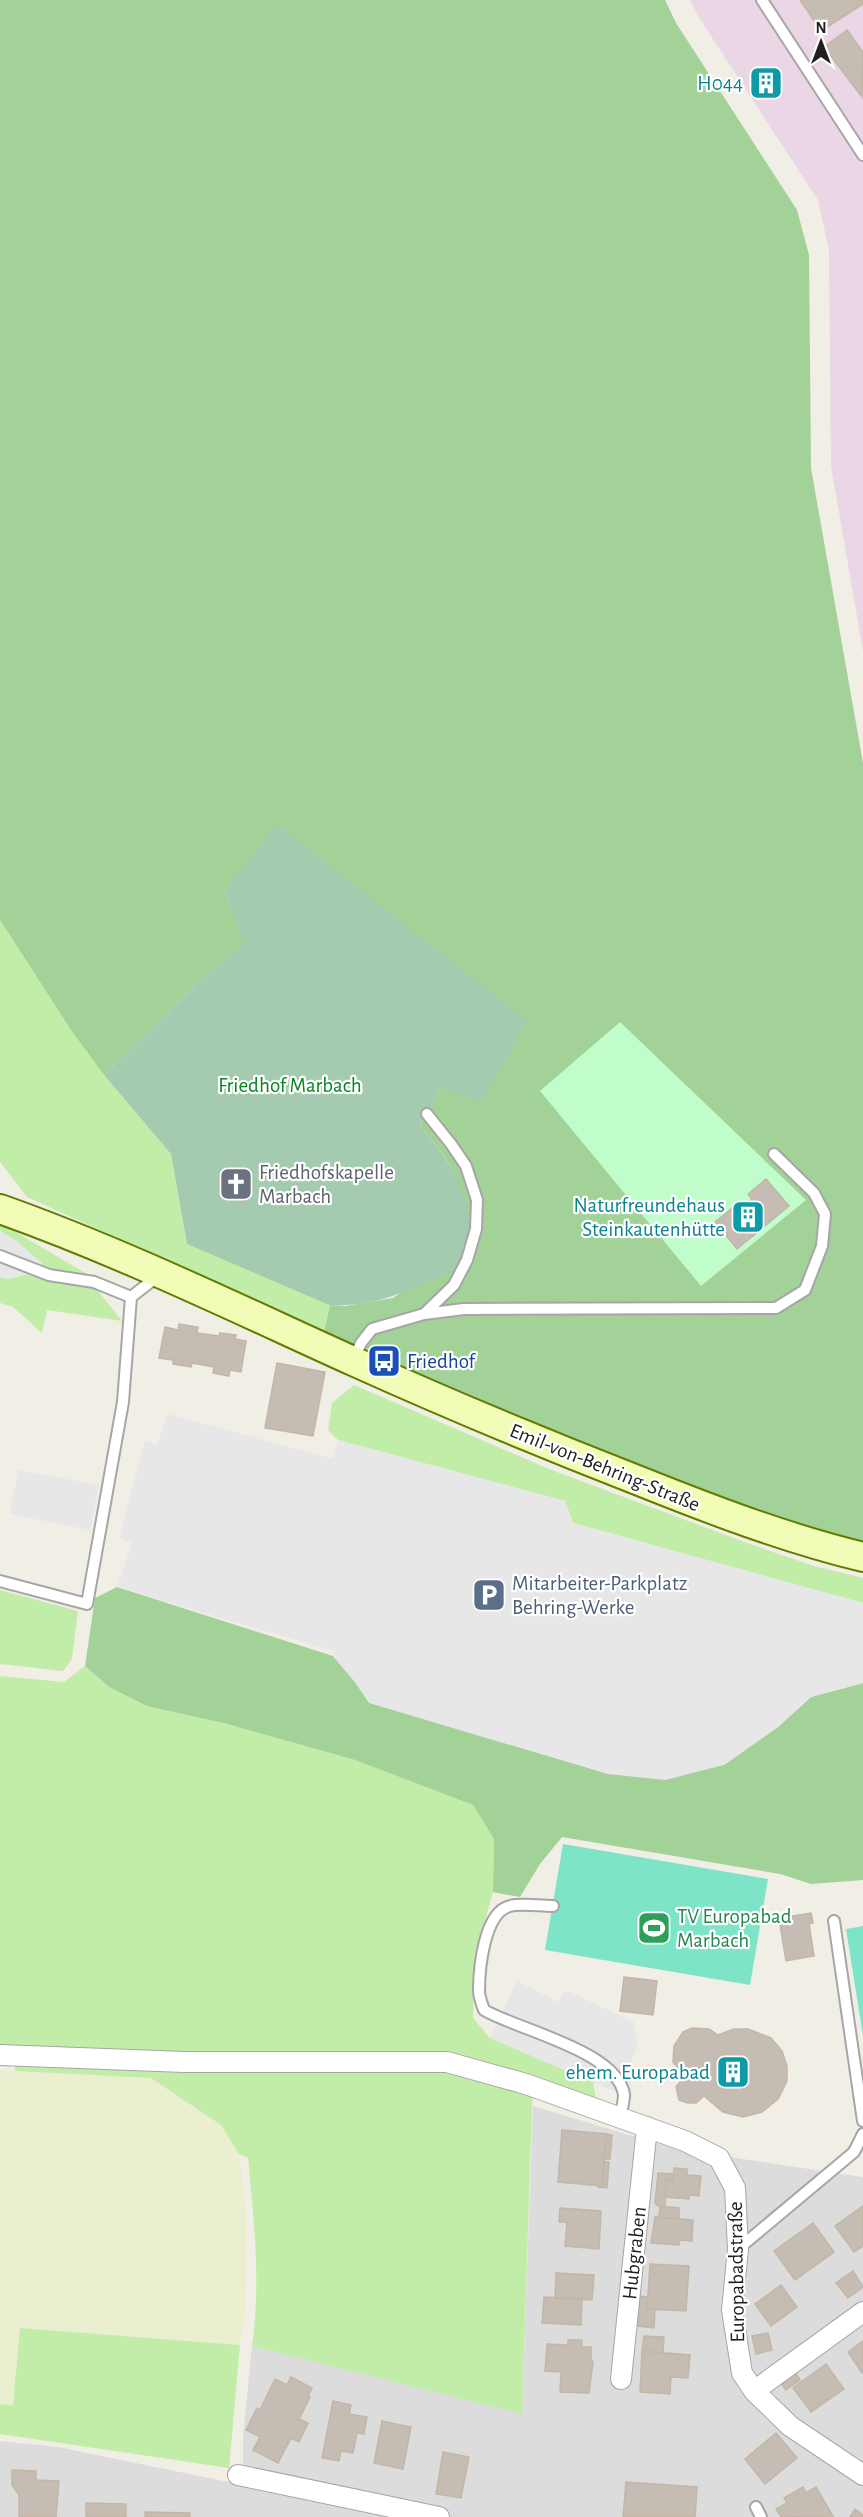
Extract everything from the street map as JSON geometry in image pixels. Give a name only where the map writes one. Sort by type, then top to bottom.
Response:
[{"type":"main road","name":"Emil-von-Behring-Straße","points":[[0,1209],[161,1274],[353,1361],[560,1450],[749,1524],[810,1544],[863,1557]]},
{"type":"street","name":"Europabadstraße","points":[[0,2055],[184,2062],[447,2062],[526,2084],[685,2141],[719,2158],[735,2188],[738,2249],[732,2310],[742,2373],[754,2391],[790,2426],[863,2475]]},
{"type":"street","name":"Hubgraben","points":[[621,2379],[646,2127]]},
{"type":"street","points":[[754,2391],[863,2312]]},
{"type":"street","points":[[238,2475],[438,2517]]},
{"type":"lane","points":[[762,0],[863,155]]},
{"type":"lane","points":[[424,1314],[454,1285],[467,1260],[476,1229],[477,1200],[466,1166],[427,1114]]},
{"type":"lane","points":[[353,1361],[361,1343],[372,1329],[424,1314],[464,1309],[776,1308],[805,1290],[822,1246],[825,1214],[813,1193],[774,1154]]},
{"type":"lane","points":[[0,1256],[49,1275],[94,1282],[131,1298]]},
{"type":"lane","points":[[0,1581],[87,1604],[123,1401],[131,1298],[161,1274]]},
{"type":"lane","points":[[552,1906],[510,1906],[499,1912],[493,1919],[483,1947],[479,1994],[484,2010],[499,2019],[587,2053],[613,2072],[624,2095],[619,2118]]},
{"type":"lane","points":[[834,1921],[863,2121]]},
{"type":"lane","points":[[738,2249],[854,2152],[863,2134]]},
{"type":"shaded area","points":[[690,0],[863,0],[863,651],[831,466],[829,250],[818,200],[698,16]]},
{"type":"shaded area","points":[[0,1231],[18,1242],[49,1270],[47,1278],[28,1274],[6,1279],[0,1277]]},
{"type":"shaded area","name":"Mitarbeiter-Parkplatz Behring-Werke","points":[[168,1414],[333,1459],[338,1440],[565,1501],[573,1523],[863,1603],[863,1683],[811,1697],[778,1727],[724,1765],[665,1780],[608,1774],[369,1703],[333,1656],[333,1651],[117,1587],[132,1543],[119,1538],[145,1440],[157,1445]]},
{"type":"shaded area","points":[[18,1470],[99,1485],[90,1530],[10,1514]]},
{"type":"shaded area","points":[[517,1981],[558,2002],[566,1990],[634,2022],[637,2048],[628,2069],[633,2099],[490,2038]]},
{"type":"shaded area","points":[[533,2106],[676,2149],[863,2177],[863,2517],[0,2517],[0,2441],[58,2447],[243,2485],[243,2437],[252,2346],[522,2413]]},
{"type":"green space","points":[[0,0],[665,0],[676,23],[797,210],[809,255],[811,468],[863,763],[863,1552],[634,1474],[324,1332],[330,1305],[346,1306],[393,1298],[469,1242],[465,1207],[457,1179],[442,1154],[420,1126],[441,1089],[225,891],[245,944],[193,987],[104,1075],[71,1030],[0,920]]},
{"type":"green space","name":"Friedhof Marbach","points":[[277,824],[527,1021],[482,1102],[441,1089],[420,1126],[449,1165],[463,1193],[469,1224],[466,1251],[459,1268],[412,1289],[380,1300],[329,1305],[187,1244],[171,1154],[104,1075],[193,987],[244,944],[225,891]]},
{"type":"green space","points":[[0,920],[71,1030],[104,1075],[171,1154],[187,1244],[330,1305],[324,1332],[27,1197],[0,1162]]},
{"type":"green space","points":[[620,1022],[806,1200],[701,1286],[540,1091]]},
{"type":"green space","points":[[0,1223],[94,1278],[49,1270],[18,1242],[0,1231]]},
{"type":"green space","points":[[28,1274],[95,1287],[122,1321],[47,1310],[42,1333],[13,1307],[0,1303],[0,1277],[7,1279]]},
{"type":"green space","points":[[354,1385],[549,1469],[747,1543],[814,1566],[863,1578],[863,1603],[573,1523],[565,1501],[338,1440],[328,1430],[332,1403]]},
{"type":"green space","points":[[117,1587],[333,1656],[370,1703],[724,1765],[778,1727],[811,1697],[863,1683],[863,1880],[811,1884],[780,1874],[562,1837],[540,1864],[520,1897],[493,1892],[494,1839],[473,1805],[355,1760],[227,1724],[147,1706],[109,1687],[85,1666],[95,1598]]},
{"type":"green space","points":[[0,1590],[78,1611],[72,1659],[63,1671],[0,1664]]},
{"type":"green space","points":[[85,1666],[109,1687],[147,1706],[227,1724],[355,1760],[473,1805],[494,1839],[493,1892],[475,1956],[473,2018],[490,2038],[593,2082],[596,2099],[533,2077],[522,2414],[252,2346],[256,2276],[248,2158],[239,2154],[221,2125],[151,2078],[15,2071],[15,2059],[0,2050],[0,1676],[64,1682]]},
{"type":"green space","name":"TV Europabad Marbach","points":[[563,1844],[768,1879],[750,1985],[545,1950]]},
{"type":"green space","points":[[863,1926],[863,2036],[846,1929]]},
{"type":"green space","points":[[0,2070],[151,2078],[221,2125],[239,2154],[247,2219],[245,2310],[240,2345],[21,2328],[13,2406],[0,2404]]},
{"type":"green space","points":[[20,2328],[240,2345],[229,2468],[0,2434],[0,2404],[13,2405]]},
{"type":"building","points":[[800,0],[863,0],[863,4],[821,31]]},
{"type":"building","points":[[847,30],[863,52],[862,97],[824,47]]},
{"type":"building","name":"H044","points":[[764,68],[779,91],[768,98],[753,75]]},
{"type":"building","name":"Friedhofskapelle Marbach","points":[[229,1166],[254,1188],[243,1202],[217,1179]]},
{"type":"building","name":"Naturfreundehaus Steinkautenhütte","points":[[766,1179],[789,1206],[737,1249],[715,1222],[732,1208],[735,1212],[752,1199],[748,1194]]},
{"type":"building","points":[[179,1324],[198,1327],[197,1333],[219,1336],[220,1333],[236,1335],[235,1339],[246,1341],[241,1372],[230,1370],[229,1376],[213,1373],[214,1367],[192,1363],[191,1367],[173,1364],[173,1360],[159,1358],[165,1327],[178,1330]]},
{"type":"building","points":[[277,1363],[325,1372],[313,1436],[265,1428]]},
{"type":"building","points":[[811,1913],[813,1923],[809,1924],[814,1956],[786,1961],[779,1918]]},
{"type":"building","points":[[624,1977],[657,1981],[653,2015],[620,2011]]},
{"type":"building","name":"ehem. Europabad","points":[[692,2028],[709,2029],[718,2035],[734,2029],[748,2029],[771,2038],[782,2051],[787,2066],[787,2081],[778,2099],[762,2112],[743,2117],[723,2112],[704,2096],[696,2103],[679,2100],[676,2087],[685,2076],[673,2062],[674,2046],[683,2032]]},
{"type":"building","points":[[562,2130],[607,2134],[602,2186],[558,2182]]},
{"type":"building","points":[[607,2134],[612,2135],[610,2159],[604,2159]]},
{"type":"building","points":[[604,2162],[609,2162],[607,2188],[598,2187],[598,2185],[602,2186]]},
{"type":"building","points":[[674,2168],[687,2169],[687,2175],[701,2176],[699,2196],[689,2195],[689,2199],[665,2197],[666,2179],[673,2180]]},
{"type":"building","points":[[658,2173],[673,2174],[673,2180],[666,2179],[665,2207],[655,2203]]},
{"type":"building","points":[[660,2206],[679,2208],[679,2219],[659,2217]]},
{"type":"building","points":[[863,2206],[863,2246],[854,2252],[835,2226]]},
{"type":"building","points":[[560,2208],[601,2211],[599,2249],[565,2246],[567,2222],[559,2222]]},
{"type":"building","points":[[655,2217],[693,2220],[692,2241],[679,2240],[679,2245],[651,2243]]},
{"type":"building","points":[[813,2223],[834,2252],[795,2280],[774,2251]]},
{"type":"building","points":[[650,2264],[689,2266],[686,2311],[647,2309]]},
{"type":"building","points":[[853,2271],[863,2287],[848,2298],[836,2283]]},
{"type":"building","points":[[556,2273],[594,2275],[592,2300],[555,2298]]},
{"type":"building","points":[[781,2285],[797,2307],[771,2326],[755,2304]]},
{"type":"building","points":[[639,2296],[648,2297],[647,2309],[655,2309],[654,2328],[637,2326]]},
{"type":"building","points":[[544,2297],[582,2299],[581,2325],[542,2323]]},
{"type":"building","points":[[768,2333],[772,2350],[756,2354],[752,2336]]},
{"type":"building","points":[[644,2336],[664,2337],[663,2353],[642,2351]]},
{"type":"building","points":[[568,2340],[582,2340],[582,2347],[591,2347],[593,2362],[589,2393],[560,2392],[561,2372],[545,2371],[547,2344],[568,2345]]},
{"type":"building","points":[[863,2341],[863,2373],[862,2373],[848,2352]]},
{"type":"building","points":[[642,2351],[690,2355],[688,2378],[671,2377],[670,2394],[640,2392]]},
{"type":"building","points":[[826,2364],[844,2389],[811,2412],[793,2388]]},
{"type":"building","points":[[795,2372],[800,2380],[786,2390],[780,2382]]},
{"type":"building","points":[[291,2377],[312,2388],[299,2419],[308,2423],[299,2442],[291,2438],[278,2463],[253,2450],[260,2437],[246,2430],[257,2408],[260,2410],[275,2379],[287,2385]]},
{"type":"building","points":[[333,2401],[351,2405],[349,2414],[367,2417],[364,2434],[357,2433],[353,2453],[341,2451],[339,2461],[322,2458]]},
{"type":"building","points":[[382,2421],[411,2427],[403,2469],[374,2463]]},
{"type":"building","points":[[776,2433],[797,2458],[765,2484],[745,2459]]},
{"type":"building","points":[[443,2452],[469,2457],[461,2498],[436,2494]]},
{"type":"building","points":[[12,2470],[36,2471],[36,2480],[59,2481],[56,2517],[19,2517],[19,2495],[12,2485]]},
{"type":"building","points":[[626,2482],[697,2487],[695,2517],[623,2517]]},
{"type":"building","points":[[803,2487],[806,2493],[816,2487],[833,2516],[781,2517],[776,2509],[787,2503],[784,2498]]},
{"type":"building","points":[[86,2503],[126,2504],[126,2517],[86,2517]]},
{"type":"building","points":[[855,2509],[863,2515],[863,2517],[850,2517]]},
{"type":"building","points":[[145,2512],[190,2513],[190,2517],[145,2517]]},
{"type":"place","name":"H044","points":[[766,83]]},
{"type":"place","name":"Friedhofskapelle Marbach","points":[[236,1184]]},
{"type":"place","name":"Naturfreundehaus Steinkautenhütte","points":[[748,1217]]},
{"type":"place","name":"Friedhof","points":[[384,1361]]},
{"type":"place","name":"Mitarbeiter-Parkplatz Behring-Werke","points":[[489,1595]]},
{"type":"place","name":"TV Europabad Marbach","points":[[654,1928]]},
{"type":"place","name":"ehem. Europabad","points":[[733,2072]]}]
